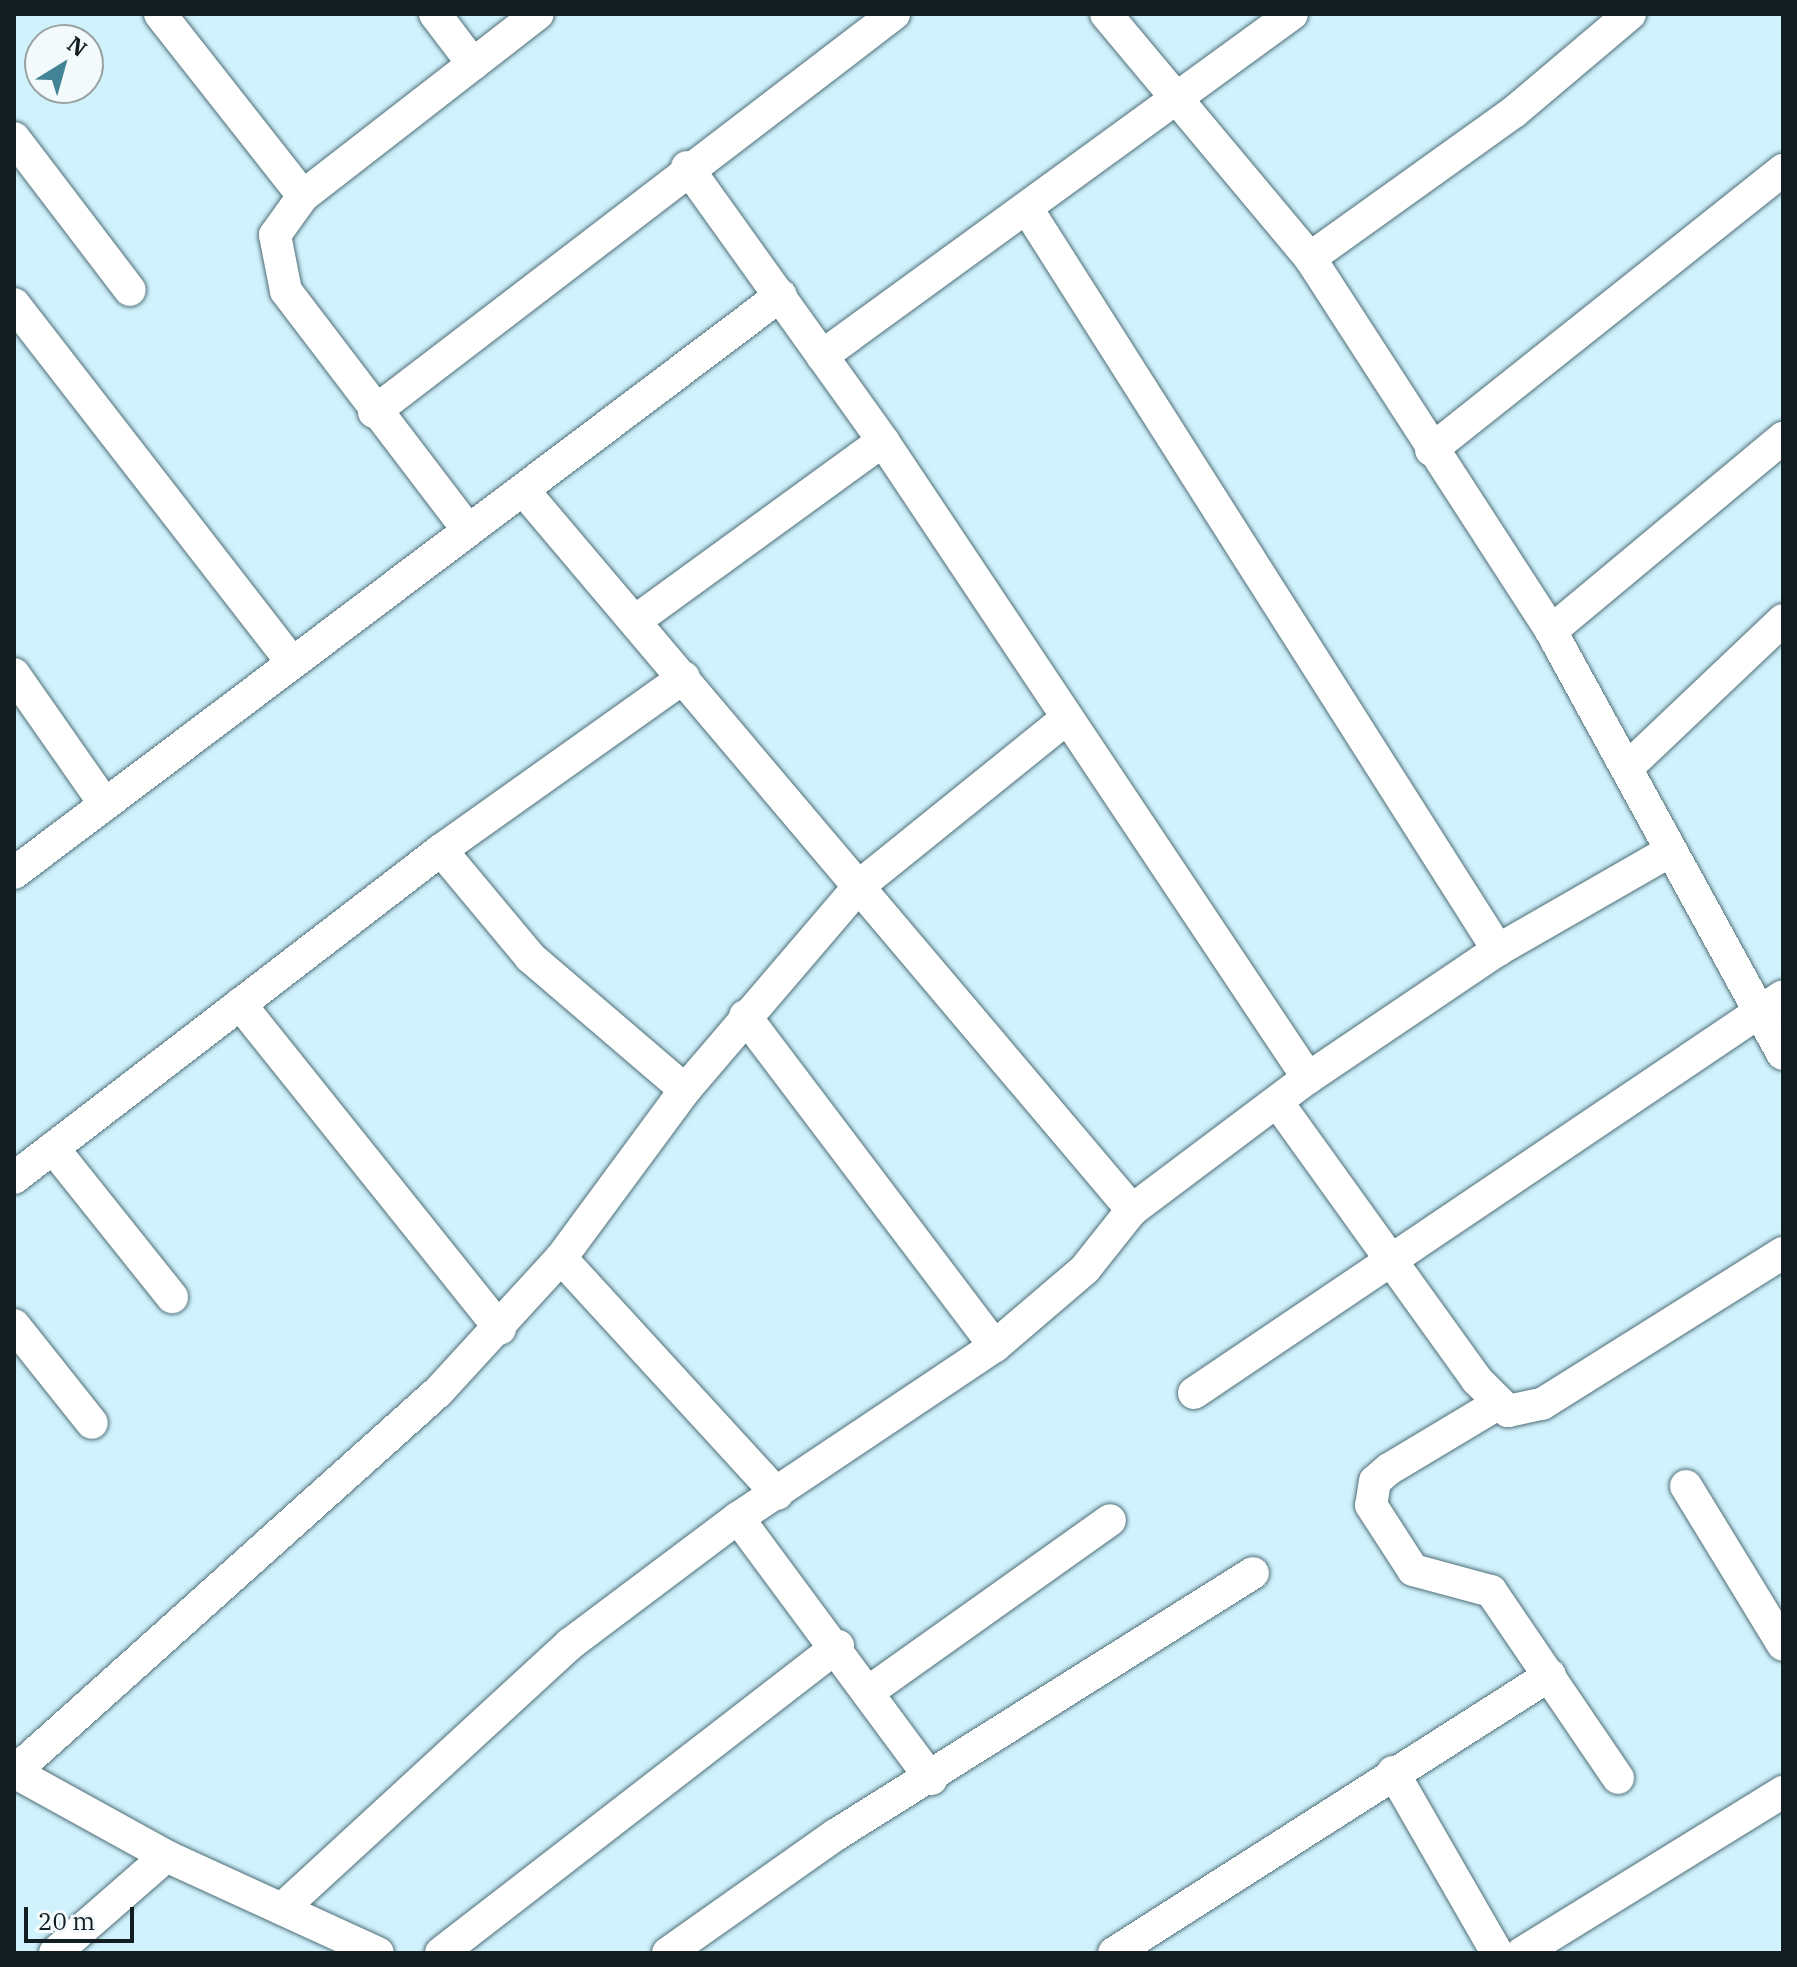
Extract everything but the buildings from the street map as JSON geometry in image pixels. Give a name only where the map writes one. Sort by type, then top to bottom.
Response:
[{"type":"street","points":[[160,14],[303,196]]},
{"type":"street","points":[[435,14],[473,64]]},
{"type":"street","points":[[466,527],[374,412],[277,269],[275,235],[303,196],[538,14]]},
{"type":"street","points":[[374,412],[687,167],[894,14]]},
{"type":"street","points":[[1106,14],[1175,101],[1310,258],[1431,450],[1551,631],[1627,768],[1667,853],[1770,1004],[1783,1054]]},
{"type":"street","points":[[822,356],[1028,210],[1292,14]]},
{"type":"street","points":[[1310,258],[1491,130],[1630,14]]},
{"type":"street","points":[[14,138],[130,290]]},
{"type":"street","points":[[687,167],[883,441],[1065,720],[1308,1078]]},
{"type":"street","points":[[1431,450],[1783,170]]},
{"type":"street","points":[[1028,210],[1498,950]]},
{"type":"street","points":[[14,873],[466,527],[524,491],[781,295]]},
{"type":"street","points":[[14,304],[291,661]]},
{"type":"street","points":[[635,621],[883,441]]},
{"type":"street","points":[[1551,631],[1780,446]]},
{"type":"street","points":[[524,491],[1132,1210]]},
{"type":"street","points":[[1627,768],[1783,620]]},
{"type":"street","points":[[14,1178],[441,850],[684,677]]},
{"type":"street","points":[[20,693],[104,803]]},
{"type":"street","points":[[361,1950],[284,1907],[166,1856],[14,1772],[500,1329],[561,1258],[685,1090],[859,886],[1065,720]]},
{"type":"street","points":[[441,850],[530,957],[685,1090]]},
{"type":"street","points":[[284,1907],[570,1644],[738,1518],[995,1346],[1085,1269],[1132,1210],[1308,1078],[1498,950],[1667,853]]},
{"type":"street","points":[[240,1004],[500,1329]]},
{"type":"street","points":[[1194,1393],[1390,1256],[1770,1004]]},
{"type":"street","points":[[745,1016],[995,1346]]},
{"type":"street","points":[[1278,1103],[1496,1405],[1523,1412],[1542,1404],[1783,1253]]},
{"type":"street","points":[[53,1148],[172,1297]]},
{"type":"street","points":[[561,1258],[777,1494]]},
{"type":"street","points":[[14,1325],[92,1423]]},
{"type":"street","points":[[1496,1405],[1389,1469],[1375,1481],[1371,1505],[1413,1570],[1491,1591],[1618,1778]]},
{"type":"street","points":[[1686,1486],[1783,1645]]},
{"type":"street","points":[[738,1518],[871,1690],[931,1779]]},
{"type":"street","points":[[871,1690],[1110,1520]]},
{"type":"street","points":[[668,1953],[768,1880],[1253,1573]]},
{"type":"street","points":[[441,1953],[838,1646]]},
{"type":"street","points":[[1114,1953],[1393,1772],[1550,1675]]},
{"type":"street","points":[[1393,1772],[1519,1952],[1783,1792]]},
{"type":"street","points":[[55,1953],[166,1856]]}]
